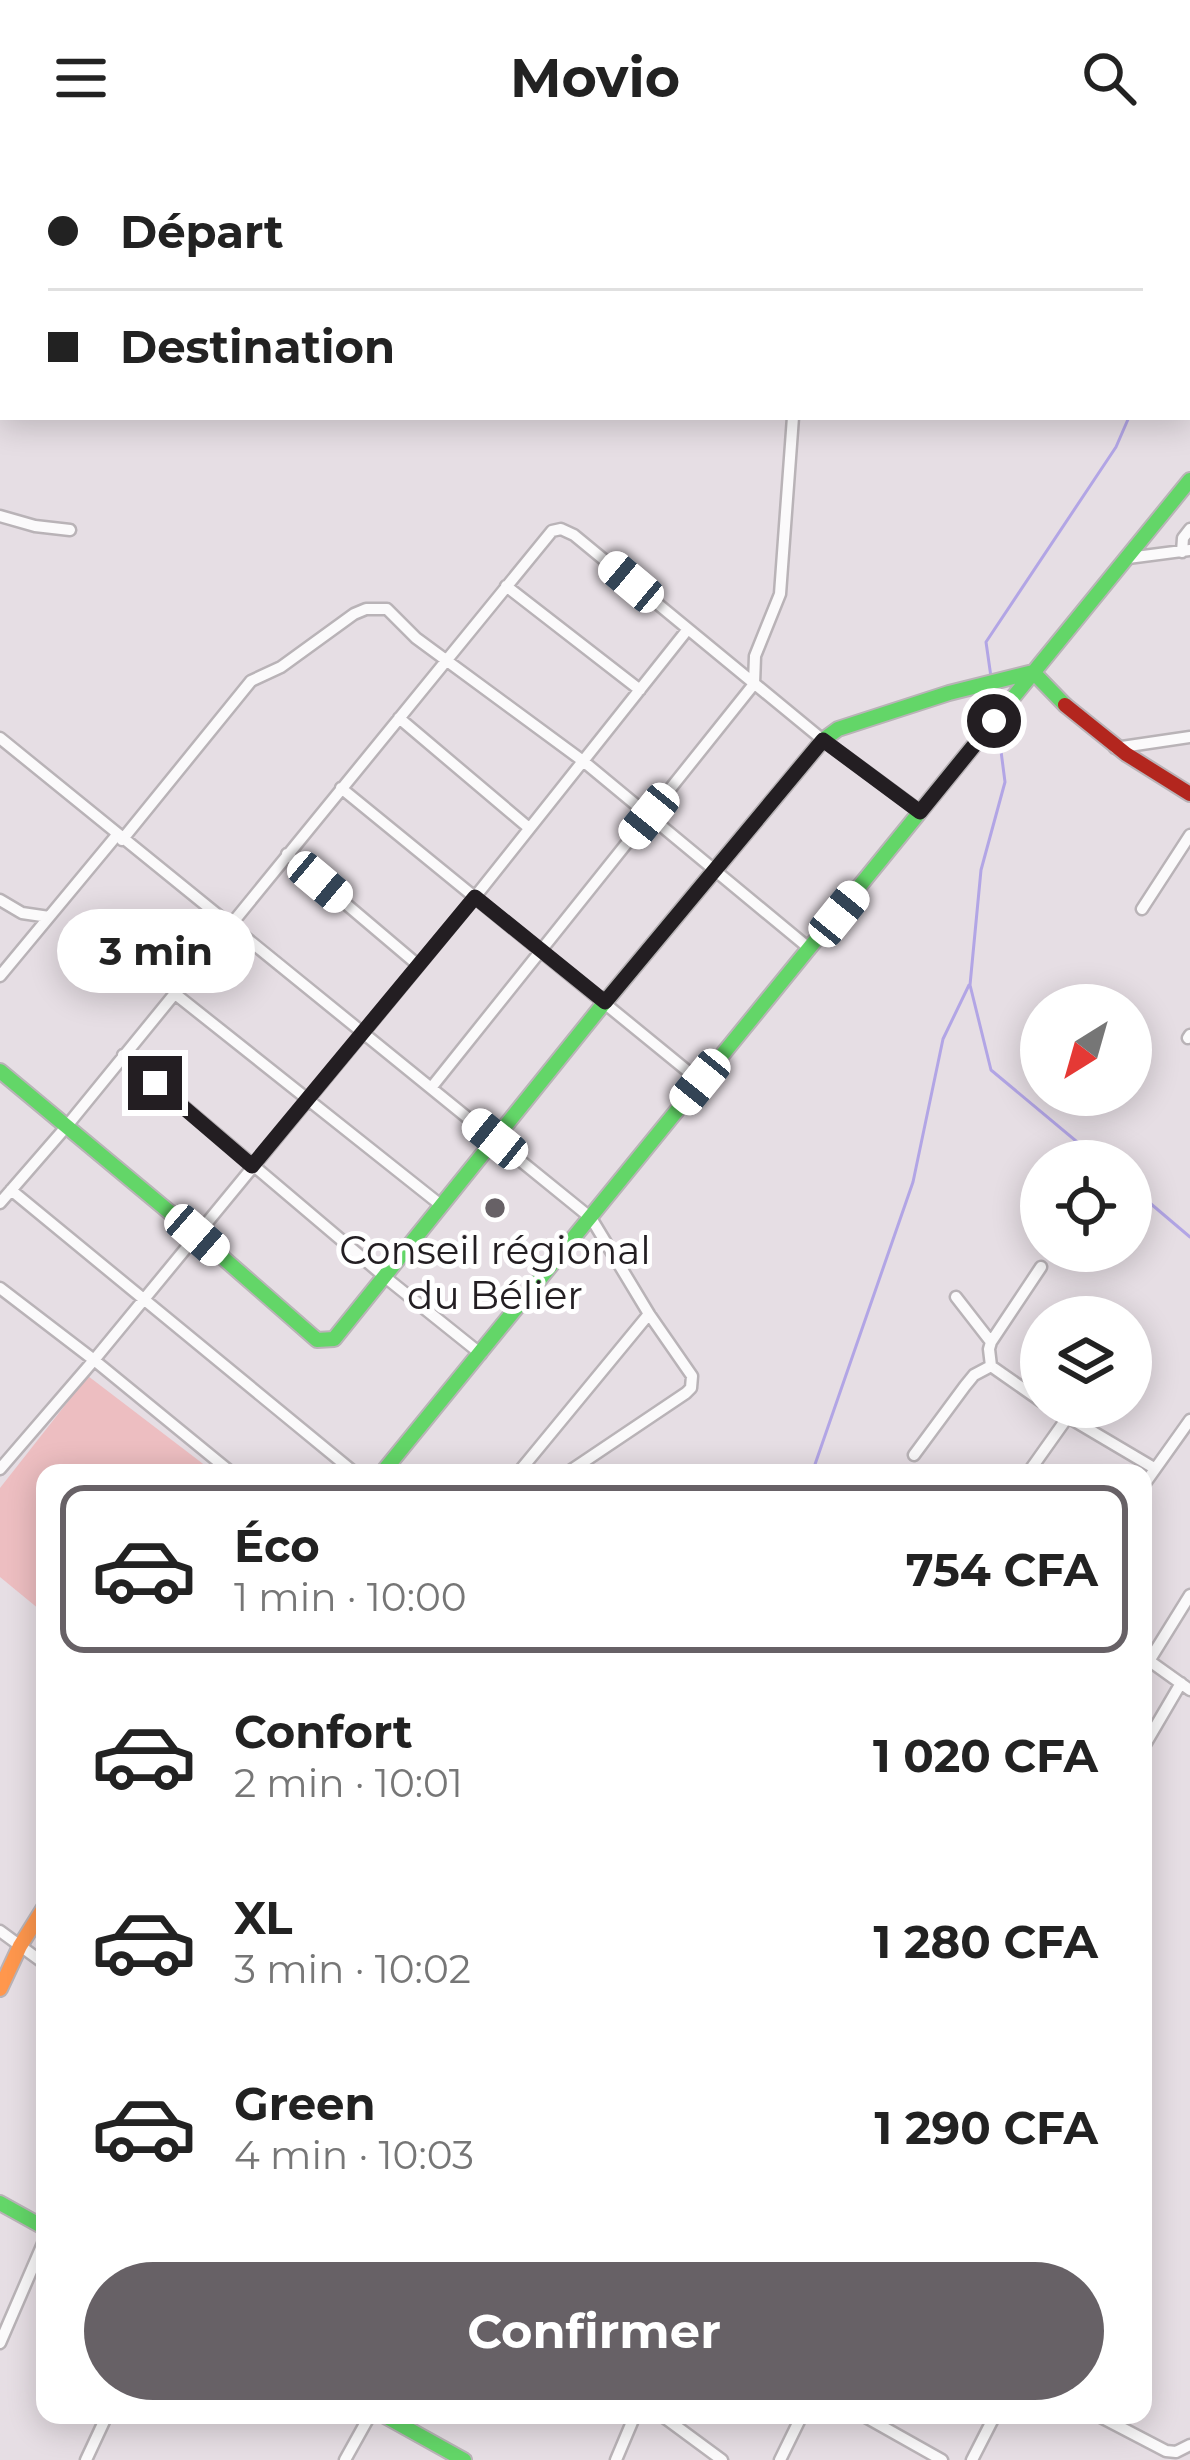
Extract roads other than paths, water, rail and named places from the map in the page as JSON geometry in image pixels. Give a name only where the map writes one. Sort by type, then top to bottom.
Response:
[{"type":"street","points":[[430,1088],[754,684],[754,656],[780,594],[793,420]]},
{"type":"street","points":[[390,1464],[1190,480]]},
{"type":"street","points":[[0,516],[70,530]]},
{"type":"street","points":[[1126,559],[1186,551],[1183,538],[1190,529]]},
{"type":"street","points":[[0,1203],[552,531],[574,535],[823,740],[920,812]]},
{"type":"street","points":[[506,586],[640,690]]},
{"type":"street","points":[[0,976],[251,681],[281,668],[354,614],[379,608],[387,609],[416,638],[584,761],[810,949]]},
{"type":"street","points":[[0,1469],[475,897],[688,629]]},
{"type":"street","points":[[0,1071],[316,1340],[334,1340],[823,740],[838,729],[1033,672]]},
{"type":"street","points":[[1033,672],[1055,698],[1115,748],[1190,794]]},
{"type":"street","points":[[399,718],[529,827]]},
{"type":"street","points":[[1115,748],[1190,737]]},
{"type":"street","points":[[0,738],[591,1218],[692,1376],[692,1388],[588,1464]]},
{"type":"street","points":[[341,788],[700,1082]]},
{"type":"street","points":[[1142,909],[1190,835]]},
{"type":"street","points":[[287,854],[418,964]]},
{"type":"street","points":[[0,900],[22,913],[49,917]]},
{"type":"street","points":[[174,993],[442,1206]]},
{"type":"street","points":[[123,1055],[482,1354]]},
{"type":"street","points":[[11,1190],[344,1464]]},
{"type":"street","points":[[1020,1386],[991,1366],[988,1349],[1038,1272]]},
{"type":"street","points":[[0,1288],[221,1464]]},
{"type":"street","points":[[956,1297],[992,1342]]},
{"type":"street","points":[[525,1464],[649,1314]]},
{"type":"street","points":[[914,1455],[974,1375],[991,1366]]},
{"type":"street","points":[[1152,1471],[1190,1420]]},
{"type":"street","points":[[1034,1464],[1059,1428]]},
{"type":"street","points":[[1084,1428],[1147,1464]]},
{"type":"street","points":[[0,1440],[15,1452]]},
{"type":"street","points":[[1152,1650],[1190,1594]]},
{"type":"street","points":[[1152,1663],[1185,1687],[1152,1735]]},
{"type":"street","points":[[0,1989],[36,1920]]},
{"type":"street","points":[[0,1931],[36,1958]]},
{"type":"street","points":[[0,2203],[36,2223]]},
{"type":"street","points":[[0,2343],[36,2260]]},
{"type":"street","points":[[86,2460],[103,2424]]},
{"type":"street","points":[[345,2460],[365,2424]]},
{"type":"street","points":[[399,2424],[464,2460]]},
{"type":"street","points":[[616,2460],[631,2424]]},
{"type":"street","points":[[674,2424],[722,2460]]},
{"type":"street","points":[[780,2460],[798,2424]]},
{"type":"street","points":[[877,2424],[942,2460]]},
{"type":"street","points":[[972,2460],[990,2424]]},
{"type":"street","points":[[1114,2424],[1166,2451],[1190,2445]]},
{"type":"street","points":[[910,2460],[916,2447]]},
{"type":"waterway","points":[[991,677],[986,642],[1116,447],[1128,420]]},
{"type":"waterway","points":[[992,687],[995,707]]},
{"type":"waterway","points":[[998,728],[1005,782],[981,870],[970,985],[991,1070],[1075,1140]]},
{"type":"waterway","points":[[815,1464],[913,1182],[943,1039],[969,985]]},
{"type":"waterway","points":[[1152,1205],[1190,1237]]},
{"type":"place","name":"Conseil régional du Bélier","points":[[495,1208]]}]
